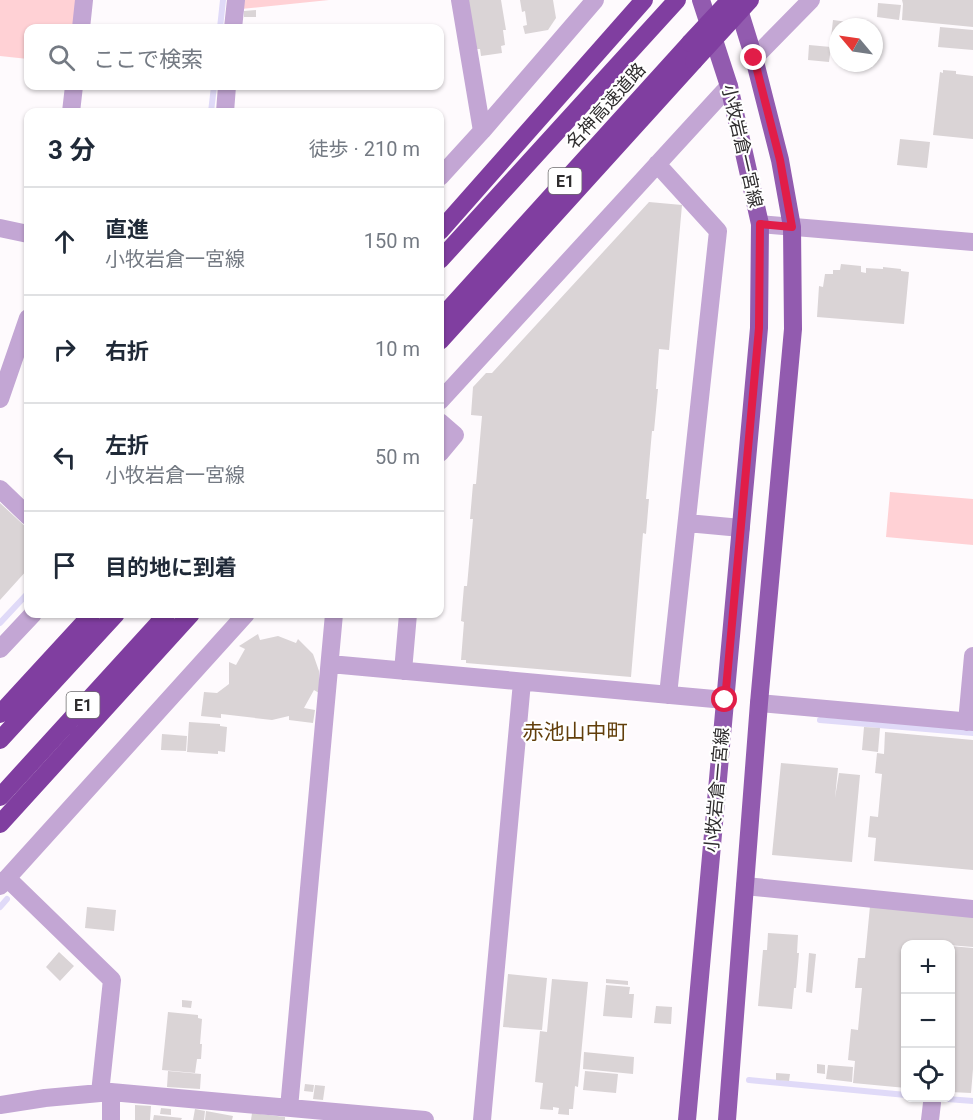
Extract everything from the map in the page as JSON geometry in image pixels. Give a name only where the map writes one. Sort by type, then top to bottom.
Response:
[{"type":"highway","points":[[444,226],[644,0]]},
{"type":"highway","name":"名神高速道路","points":[[444,315],[692,52],[730,0]]},
{"type":"highway","points":[[444,336],[692,52],[750,0]]},
{"type":"highway","name":"名神高速道路","points":[[444,256],[676,1]]},
{"type":"highway","points":[[0,714],[88,618]]},
{"type":"highway","name":"E1","points":[[0,740],[112,618]]},
{"type":"highway","name":"E1","points":[[0,797],[163,618]]},
{"type":"highway","points":[[0,824],[187,618]]},
{"type":"main road","name":"小牧岩倉一宮線","points":[[687,1120],[759,328],[760,224],[729,86],[701,0]]},
{"type":"main road","name":"小牧岩倉一宮線","points":[[727,1120],[759,703],[793,329],[792,227],[780,160],[754,58],[736,0]]},
{"type":"street","points":[[81,24],[84,0]]},
{"type":"street","points":[[233,24],[236,0]]},
{"type":"street","points":[[460,0],[482,131]]},
{"type":"street","points":[[444,173],[595,0]]},
{"type":"street","points":[[754,58],[811,0]]},
{"type":"street","points":[[444,397],[729,86]]},
{"type":"street","points":[[71,108],[74,90]]},
{"type":"street","points":[[225,108],[227,90]]},
{"type":"street","points":[[657,164],[718,231],[668,695]]},
{"type":"street","points":[[760,224],[973,242]]},
{"type":"street","points":[[0,228],[24,233]]},
{"type":"street","points":[[0,399],[24,330]]},
{"type":"street","points":[[444,425],[455,435],[444,448]]},
{"type":"street","points":[[0,489],[24,512]]},
{"type":"street","points":[[687,523],[741,528]]},
{"type":"street","points":[[0,649],[29,618]]},
{"type":"street","points":[[111,1120],[106,1093],[112,980],[4,882],[242,618]]},
{"type":"street","points":[[289,1108],[334,618]]},
{"type":"street","points":[[403,671],[408,618]]},
{"type":"street","points":[[759,703],[970,722],[973,656]]},
{"type":"street","points":[[330,664],[725,700]]},
{"type":"street","points":[[482,1120],[522,682]]},
{"type":"street","points":[[745,886],[973,909]]},
{"type":"street","points":[[0,1105],[45,1098],[106,1093],[289,1108],[366,1118],[425,1120]]},
{"type":"shaded area","points":[[0,0],[77,0],[74,24],[24,24],[24,59],[0,56]]},
{"type":"shaded area","points":[[242,0],[329,0],[241,9]]},
{"type":"shaded area","points":[[890,492],[973,499],[973,545],[886,537]]},
{"type":"building","points":[[468,0],[501,0],[506,30],[503,30],[505,45],[501,46],[502,53],[481,56],[480,49],[476,49]]},
{"type":"building","points":[[520,0],[553,0],[556,18],[548,30],[525,34],[523,26],[527,25],[525,11],[522,12]]},
{"type":"building","points":[[902,0],[973,0],[973,27],[902,20]]},
{"type":"building","points":[[878,3],[901,5],[899,20],[877,17]]},
{"type":"building","points":[[256,10],[256,17],[244,17],[244,11]]},
{"type":"building","points":[[940,27],[973,30],[973,50],[938,47]]},
{"type":"building","points":[[809,45],[829,47],[829,62],[808,60]]},
{"type":"building","points":[[943,70],[973,76],[973,139],[933,135],[940,72],[943,73]]},
{"type":"building","points":[[900,139],[930,142],[927,168],[897,165]]},
{"type":"building","points":[[649,202],[682,205],[669,350],[659,349],[656,389],[658,389],[646,499],[649,499],[646,534],[643,533],[631,677],[466,663],[466,660],[461,660],[464,622],[461,621],[464,586],[467,586],[473,519],[470,519],[473,484],[476,484],[482,416],[471,415],[473,387],[486,373],[492,373]]},
{"type":"building","points":[[841,264],[861,266],[861,272],[866,273],[866,268],[883,269],[883,267],[909,272],[904,324],[817,317],[819,286],[823,287],[825,274],[833,274],[833,270],[840,270]]},
{"type":"building","points":[[0,503],[24,525],[24,573],[0,600]]},
{"type":"building","points":[[258,634],[260,640],[278,636],[296,643],[298,639],[313,654],[319,671],[319,693],[314,690],[304,708],[315,710],[313,723],[289,720],[289,716],[272,720],[221,714],[221,718],[201,716],[204,692],[217,693],[229,684],[229,662],[236,665],[245,649],[239,646]]},
{"type":"building","points":[[189,722],[220,724],[220,726],[227,727],[225,752],[218,751],[218,754],[187,752]]},
{"type":"building","points":[[864,727],[880,728],[878,752],[862,750]]},
{"type":"building","points":[[885,732],[973,740],[973,870],[874,861],[876,838],[868,837],[870,816],[878,817],[882,774],[875,773],[877,753],[884,754]]},
{"type":"building","points":[[162,734],[187,736],[186,751],[161,750]]},
{"type":"building","points":[[781,763],[838,768],[835,798],[839,773],[860,775],[852,862],[772,855]]},
{"type":"building","points":[[870,906],[973,915],[973,947],[955,946],[955,940],[901,940],[901,1088],[853,1083],[855,1061],[848,1060],[851,1029],[858,1030],[862,988],[855,988],[858,958],[865,958]]},
{"type":"building","points":[[87,907],[116,910],[114,931],[85,928]]},
{"type":"building","points":[[768,933],[798,935],[797,953],[799,953],[792,1009],[758,1006],[763,950],[767,950]]},
{"type":"building","points":[[955,946],[973,948],[971,1093],[955,1092]]},
{"type":"building","points":[[59,952],[74,966],[60,981],[46,967]]},
{"type":"building","points":[[809,953],[816,954],[812,993],[806,992]]},
{"type":"building","points":[[508,974],[547,978],[542,1030],[503,1027]]},
{"type":"building","points":[[552,979],[588,982],[578,1087],[575,1086],[573,1109],[569,1109],[569,1115],[558,1114],[559,1108],[540,1109],[543,1083],[535,1082],[540,1031],[547,1032]]},
{"type":"building","points":[[606,979],[628,981],[628,985],[606,983]]},
{"type":"building","points":[[606,985],[630,987],[629,994],[634,994],[632,1018],[603,1016]]},
{"type":"building","points":[[182,1000],[192,1001],[191,1008],[182,1007]]},
{"type":"building","points":[[656,1006],[672,1007],[671,1024],[654,1023]]},
{"type":"building","points":[[168,1012],[198,1015],[198,1018],[202,1019],[201,1059],[197,1059],[195,1073],[162,1070]]},
{"type":"building","points":[[584,1052],[634,1057],[633,1074],[583,1069]]},
{"type":"building","points":[[817,1064],[825,1065],[825,1074],[817,1073]]},
{"type":"building","points":[[828,1065],[853,1067],[852,1082],[826,1079]]},
{"type":"building","points":[[168,1071],[201,1074],[200,1089],[167,1087]]},
{"type":"building","points":[[585,1071],[618,1074],[616,1093],[583,1090]]},
{"type":"building","points":[[776,1073],[790,1074],[789,1081],[776,1080]]},
{"type":"building","points":[[305,1084],[314,1085],[313,1092],[304,1091]]},
{"type":"building","points":[[315,1085],[325,1086],[323,1100],[313,1099]]},
{"type":"building","points":[[135,1105],[151,1106],[150,1120],[135,1120]]},
{"type":"building","points":[[161,1108],[171,1109],[171,1115],[160,1114]]},
{"type":"building","points":[[195,1109],[205,1111],[204,1120],[193,1120]]},
{"type":"building","points":[[206,1111],[233,1116],[232,1120],[205,1120]]},
{"type":"building","points":[[252,1113],[285,1117],[285,1120],[251,1120]]},
{"type":"building","points":[[154,1115],[182,1118],[181,1120],[153,1120]]},
{"type":"waterway","points":[[220,24],[223,0]]},
{"type":"waterway","points":[[211,108],[214,90]]},
{"type":"waterway","points":[[0,623],[24,597]]},
{"type":"waterway","points":[[820,720],[973,733]]},
{"type":"waterway","points":[[0,907],[7,899]]},
{"type":"waterway","points":[[749,1080],[901,1095]]},
{"type":"waterway","points":[[955,1100],[973,1101]]},
{"type":"district","name":"赤池山中町","points":[[575,732]]},
{"type":"route","points":[[725,700],[759,328],[760,224],[792,227],[780,160],[754,58]]}]
